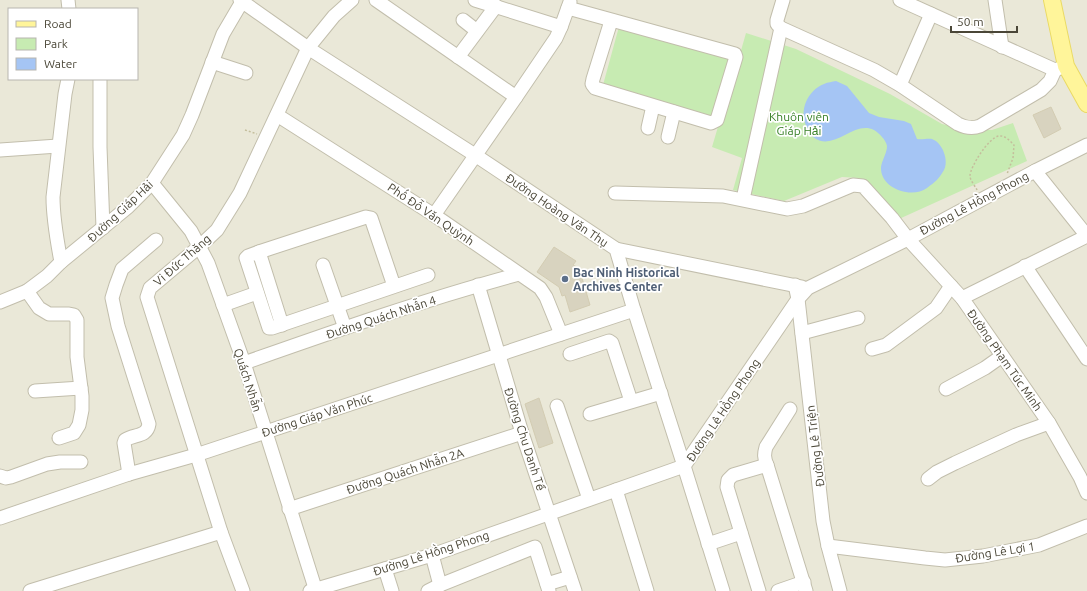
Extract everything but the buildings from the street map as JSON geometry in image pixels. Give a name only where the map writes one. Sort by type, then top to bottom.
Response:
[{"type":"main road","points":[[1052,0],[1061,68],[1087,104]]},
{"type":"street","name":"Vi Đức Thăng","points":[[243,591],[221,532],[147,297],[150,288],[200,246],[216,230],[240,193],[308,48],[334,16],[352,0]]},
{"type":"street","points":[[376,0],[516,97]]},
{"type":"street","points":[[475,0],[561,27]]},
{"type":"street","points":[[783,0],[777,20],[777,24],[780,28],[874,70],[900,85],[958,124],[968,128],[975,128],[1041,90],[1061,68],[1002,46],[900,0]]},
{"type":"street","points":[[995,0],[1002,46]]},
{"type":"street","name":"Đường Hoàng Văn Thụ","points":[[241,1],[308,48],[475,155],[616,249],[722,591]]},
{"type":"street","name":"Đường Giáp Hải","points":[[0,302],[27,291],[47,276],[61,262],[128,207],[152,183],[183,135],[223,34],[241,1]]},
{"type":"street","points":[[434,215],[516,97],[561,27],[569,4],[611,21],[734,54],[736,57],[717,120],[711,123],[594,88],[592,84],[611,21]]},
{"type":"street","points":[[458,57],[496,6]]},
{"type":"street","points":[[900,85],[931,14]]},
{"type":"street","points":[[463,20],[477,31]]},
{"type":"street","points":[[615,193],[723,196],[742,199],[780,28]]},
{"type":"street","points":[[212,62],[246,74]]},
{"type":"street","points":[[61,262],[55,231],[53,198],[58,146],[68,80]]},
{"type":"street","points":[[100,80],[100,147],[103,228]]},
{"type":"street","points":[[648,128],[653,106]]},
{"type":"street","points":[[668,136],[674,112]]},
{"type":"street","name":"Phố Đỗ Văn Quỳnh","points":[[277,115],[434,215],[543,291],[561,334]]},
{"type":"street","name":"Đường Lê Hồng Phong","points":[[314,590],[432,555],[684,466],[798,299],[808,288],[908,239],[981,199],[1087,145]]},
{"type":"street","points":[[0,150],[58,146]]},
{"type":"street","points":[[962,298],[1087,236],[1035,171]]},
{"type":"street","name":"Quách Nhẫn","points":[[152,183],[191,231],[208,263],[244,363],[314,590]]},
{"type":"street","name":"Đường Phạm Túc Minh","points":[[742,199],[777,208],[796,208],[853,185],[859,184],[863,186],[878,200],[908,239],[962,298],[1049,423],[1080,477],[1087,493]]},
{"type":"street","points":[[394,286],[371,218],[368,217],[259,252],[246,258],[270,328],[428,275]]},
{"type":"street","points":[[129,474],[124,444],[125,440],[144,433],[149,424],[118,326],[112,298],[122,269],[156,240]]},
{"type":"street","points":[[616,249],[808,288]]},
{"type":"street","points":[[259,252],[282,325]]},
{"type":"street","points":[[323,265],[345,328]]},
{"type":"street","points":[[1025,266],[1087,359]]},
{"type":"street","name":"Đường Quách Nhẫn 4","points":[[244,363],[345,328],[478,285],[520,274]]},
{"type":"street","name":"Đường Chu Danh Tể","points":[[478,285],[522,433],[575,591]]},
{"type":"street","name":"Đường Lê Triện","points":[[795,285],[798,299],[823,521],[840,591]]},
{"type":"street","points":[[872,349],[886,345],[936,308],[951,286]]},
{"type":"street","points":[[27,291],[39,308],[49,314],[69,314],[74,316],[77,320],[77,357],[82,410],[79,425],[74,433],[59,438]]},
{"type":"street","points":[[223,305],[257,293]]},
{"type":"street","name":"Đường Giáp Văn Phúc","points":[[0,518],[129,474],[196,455],[634,310]]},
{"type":"street","points":[[802,333],[858,318]]},
{"type":"street","points":[[570,354],[611,342],[631,401]]},
{"type":"street","points":[[946,389],[985,368],[1002,356]]},
{"type":"street","points":[[35,391],[81,388]]},
{"type":"street","points":[[590,414],[661,393]]},
{"type":"street","points":[[558,406],[589,500]]},
{"type":"street","points":[[778,591],[805,587],[764,453],[766,447],[790,409]]},
{"type":"street","points":[[928,480],[937,472],[956,463],[1016,435],[1049,423]]},
{"type":"street","name":"Đường Quách Nhẫn 2A","points":[[289,509],[522,433]]},
{"type":"street","points":[[0,476],[6,478],[11,477],[47,464],[60,462],[81,462]]},
{"type":"street","points":[[759,591],[727,487],[728,480],[734,475],[767,465]]},
{"type":"street","points":[[616,490],[647,591]]},
{"type":"street","name":"Đường Lê Lợi 1","points":[[828,546],[945,560],[983,556],[1039,545],[1087,526]]},
{"type":"street","points":[[30,591],[221,532]]},
{"type":"street","points":[[708,544],[741,534]]},
{"type":"street","points":[[432,555],[434,588],[535,547],[548,587],[570,577]]},
{"type":"street","points":[[385,569],[392,591]]},
{"type":"path","points":[[981,199],[970,178],[970,175],[976,161],[989,142],[999,135],[1005,137],[1014,145],[1013,158],[1007,172],[1007,186]]},
{"type":"shaded area","points":[[0,0],[1087,0],[1087,591],[0,591]]},
{"type":"green space","name":"Khuôn viên Giáp Hải","points":[[620,23],[740,54],[746,33],[796,49],[890,94],[942,124],[968,130],[992,130],[1013,123],[1027,161],[899,219],[874,189],[859,178],[842,177],[784,201],[733,190],[742,158],[712,147],[720,120],[603,85]]},
{"type":"water","points":[[836,81],[847,86],[869,113],[879,117],[904,121],[911,124],[917,139],[932,139],[936,141],[942,148],[946,162],[944,170],[937,180],[921,191],[906,192],[891,186],[882,175],[881,167],[887,146],[882,137],[874,130],[866,128],[859,129],[828,141],[821,141],[813,137],[804,121],[804,108],[806,102],[813,91],[818,87]]},
{"type":"place","name":"Bac Ninh Historical Archives Center","points":[[565,279]]}]
